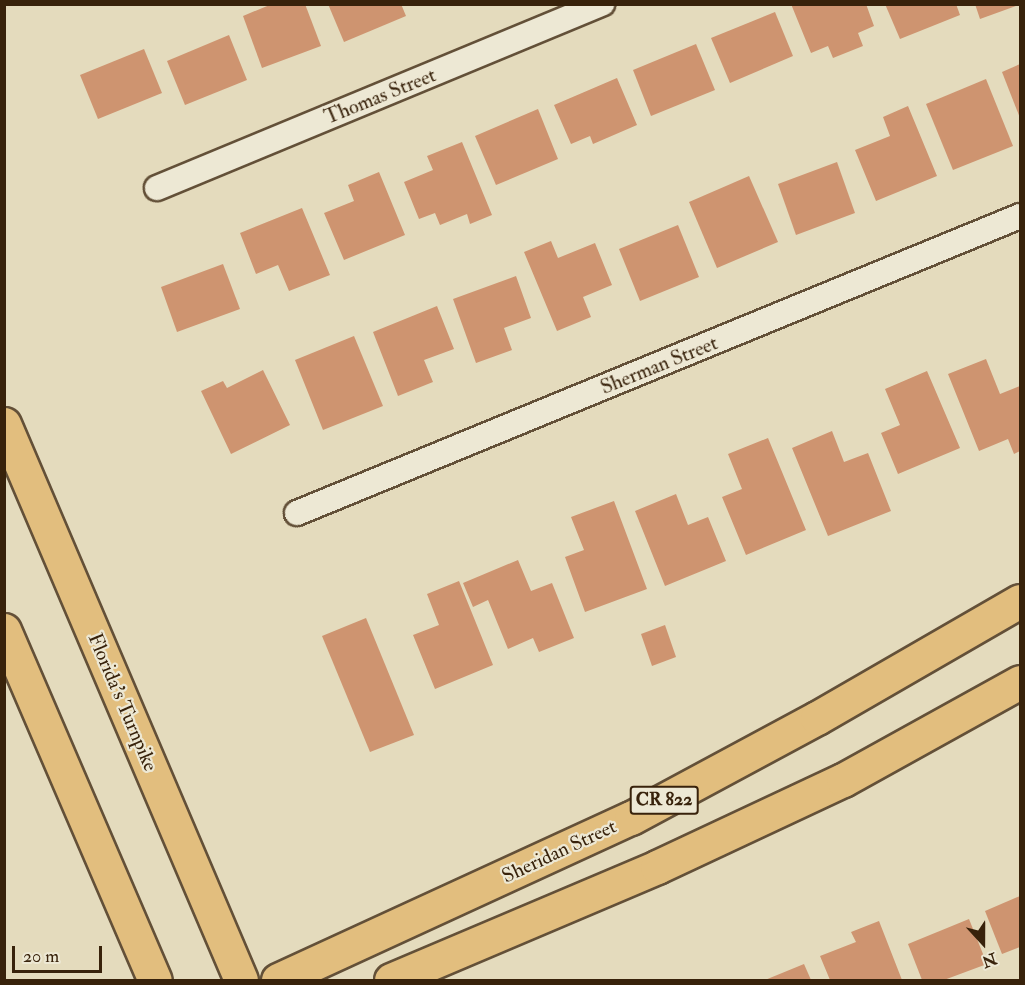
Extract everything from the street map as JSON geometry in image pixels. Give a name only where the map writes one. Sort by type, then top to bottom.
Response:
[{"type":"main road","name":"Florida's Turnpike","points":[[4,424],[241,981]]},
{"type":"main road","name":"Sheridan Street","points":[[278,981],[631,818],[817,718],[1020,602]]},
{"type":"main road","points":[[4,630],[155,981]]},
{"type":"main road","points":[[391,981],[657,867],[843,780],[1020,682]]},
{"type":"street","name":"Thomas Street","points":[[157,188],[602,4]]},
{"type":"street","name":"Sherman Street","points":[[297,513],[1020,216]]},
{"type":"building","points":[[272,4],[305,4],[321,46],[262,68],[243,16]]},
{"type":"building","points":[[328,4],[401,4],[406,16],[344,42]]},
{"type":"building","points":[[791,4],[866,4],[874,26],[858,33],[863,46],[833,58],[828,46],[811,53]]},
{"type":"building","points":[[885,4],[956,4],[960,15],[900,39]]},
{"type":"building","points":[[975,4],[1019,4],[1019,5],[980,19]]},
{"type":"building","points":[[775,12],[793,56],[730,83],[711,38]]},
{"type":"building","points":[[229,35],[247,80],[185,105],[167,61]]},
{"type":"building","points":[[696,44],[715,90],[651,116],[633,70]]},
{"type":"building","points":[[144,49],[162,93],[98,119],[80,75]]},
{"type":"building","points":[[1020,64],[1020,118],[1002,72]]},
{"type":"building","points":[[617,78],[637,125],[593,144],[590,136],[571,144],[554,105]]},
{"type":"building","points":[[986,79],[1013,146],[953,170],[926,104]]},
{"type":"building","points":[[908,106],[937,176],[876,201],[855,150],[890,136],[883,117]]},
{"type":"building","points":[[538,109],[558,159],[496,185],[475,136]]},
{"type":"building","points":[[462,142],[492,215],[470,224],[467,214],[440,225],[435,213],[419,219],[404,182],[433,170],[427,156]]},
{"type":"building","points":[[837,162],[855,213],[796,235],[778,184]]},
{"type":"building","points":[[379,172],[405,235],[344,260],[324,213],[354,201],[348,185]]},
{"type":"building","points":[[749,176],[778,242],[717,268],[689,202]]},
{"type":"building","points":[[302,208],[330,275],[289,291],[278,265],[256,274],[240,233]]},
{"type":"building","points":[[678,225],[699,277],[640,301],[619,249]]},
{"type":"building","points":[[551,241],[558,258],[595,243],[612,285],[583,297],[591,317],[557,331],[524,252]]},
{"type":"building","points":[[223,264],[240,309],[177,332],[161,287]]},
{"type":"building","points":[[516,276],[531,318],[504,328],[512,350],[476,363],[453,299]]},
{"type":"building","points":[[437,306],[454,349],[424,360],[433,382],[398,396],[373,332]]},
{"type":"building","points":[[354,336],[383,406],[323,430],[295,360]]},
{"type":"building","points":[[986,359],[1000,394],[1020,386],[1020,451],[1014,454],[1008,439],[979,451],[948,374]]},
{"type":"building","points":[[263,370],[290,425],[231,454],[201,391],[223,381],[227,388]]},
{"type":"building","points":[[927,371],[960,448],[898,474],[881,433],[900,425],[885,389]]},
{"type":"building","points":[[832,431],[844,462],[868,453],[891,511],[828,536],[792,448]]},
{"type":"building","points":[[768,438],[806,530],[746,555],[722,497],[742,489],[728,454]]},
{"type":"building","points":[[676,494],[688,525],[708,517],[726,561],[665,586],[635,511]]},
{"type":"building","points":[[614,501],[647,589],[585,612],[565,557],[584,550],[571,517]]},
{"type":"building","points":[[518,560],[531,591],[552,583],[574,638],[539,652],[533,638],[508,649],[488,600],[473,607],[463,583]]},
{"type":"building","points":[[459,581],[493,665],[435,689],[413,635],[439,625],[427,594]]},
{"type":"building","points":[[366,618],[414,735],[370,752],[322,636]]},
{"type":"building","points":[[665,625],[676,657],[652,666],[641,634]]},
{"type":"building","points":[[1020,896],[1020,947],[1002,954],[985,911]]},
{"type":"building","points":[[969,919],[987,964],[944,980],[922,980],[908,944]]},
{"type":"building","points":[[879,921],[902,980],[830,980],[820,956],[856,942],[851,932]]},
{"type":"building","points":[[804,964],[811,980],[765,980]]}]
